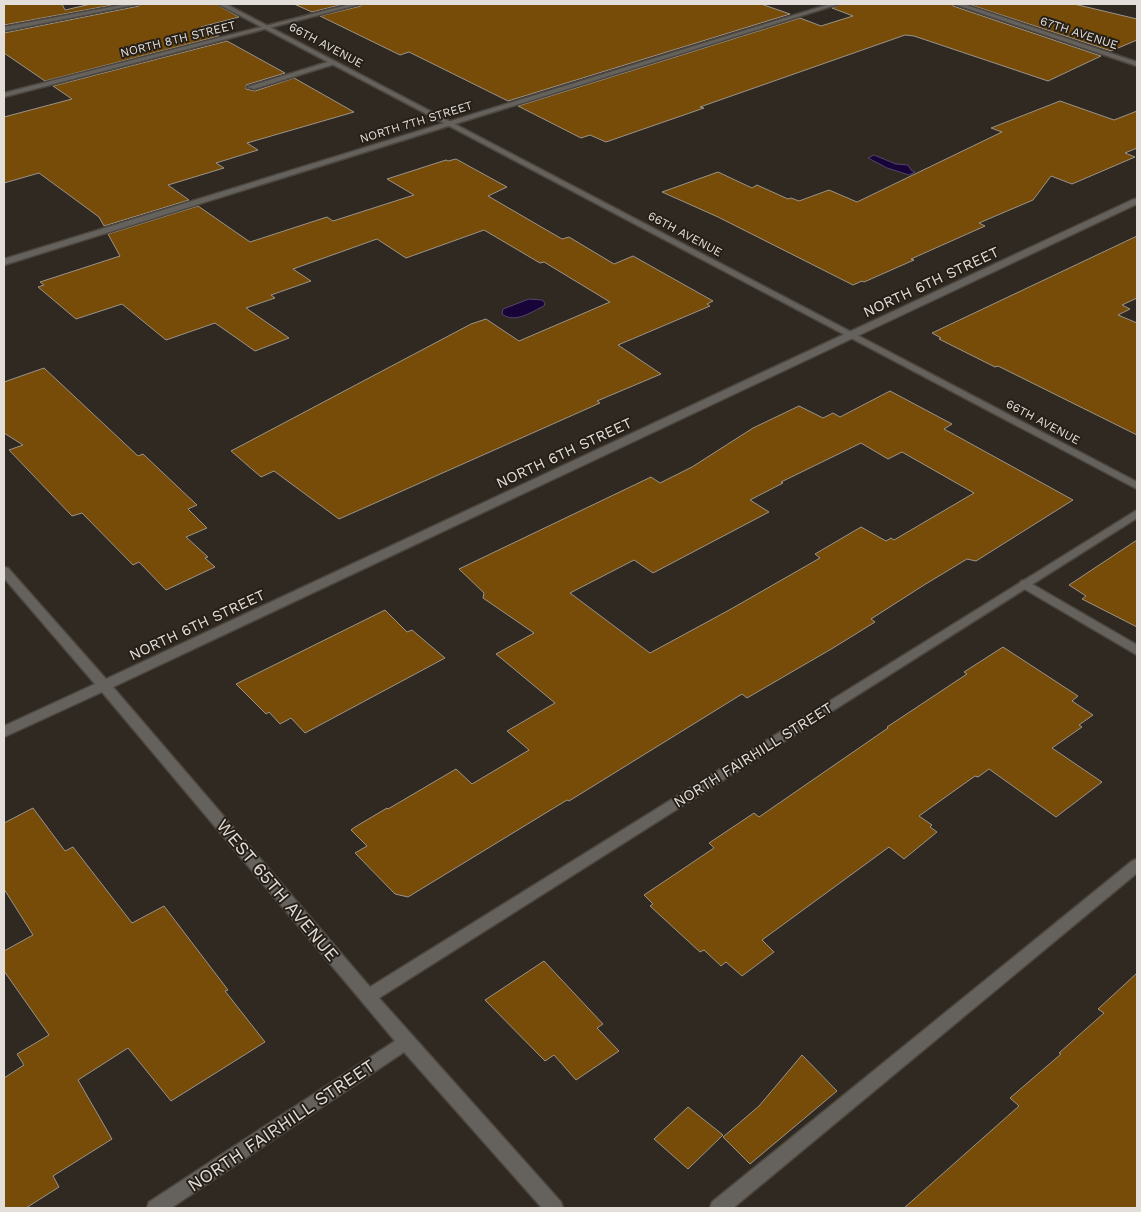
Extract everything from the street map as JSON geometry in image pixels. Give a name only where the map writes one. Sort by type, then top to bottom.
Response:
[{"type":"street","points":[[4,29],[136,4]]},
{"type":"street","name":"66TH AVENUE","points":[[221,4],[1137,486]]},
{"type":"street","name":"NORTH 8TH STREET","points":[[4,95],[358,4]]},
{"type":"street","name":"NORTH 7TH STREET","points":[[4,262],[836,4]]},
{"type":"street","name":"67TH AVENUE","points":[[957,4],[1137,64]]},
{"type":"street","points":[[252,87],[334,63]]},
{"type":"street","name":"NORTH 6TH STREET","points":[[4,732],[1137,201]]},
{"type":"street","name":"NORTH FAIRHILL STREET","points":[[368,997],[1137,513]]},
{"type":"street","name":"WEST 65TH AVENUE","points":[[4,571],[104,685],[406,1042],[554,1208]]},
{"type":"street","points":[[1026,584],[1137,651]]},
{"type":"street","points":[[719,1208],[1137,865]]},
{"type":"street","name":"NORTH FAIRHILL STREET","points":[[156,1208],[406,1042]]},
{"type":"shaded area","points":[[874,155],[896,164],[908,165],[915,172],[909,175],[887,168],[868,158]]},
{"type":"shaded area","points":[[529,299],[542,300],[545,303],[544,306],[518,317],[512,318],[502,314],[503,309]]},
{"type":"building","points":[[4,4],[62,4],[65,10],[91,4],[118,4],[4,25]]},
{"type":"building","points":[[141,4],[216,4],[239,17],[201,27],[219,36],[45,81],[4,53],[4,33],[139,6]]},
{"type":"building","points":[[294,4],[344,4],[312,12]]},
{"type":"building","points":[[363,4],[761,4],[790,14],[508,101],[409,52],[400,55],[320,16]]},
{"type":"building","points":[[841,4],[952,4],[953,6],[1101,56],[1048,81],[914,36],[905,35],[606,142],[590,135],[581,138],[518,106],[800,18],[821,26],[853,16],[832,8]]},
{"type":"building","points":[[968,4],[1074,4],[1137,19],[1137,40],[1111,51]]},
{"type":"building","points":[[227,41],[285,73],[246,85],[246,89],[255,91],[294,78],[354,112],[247,143],[258,150],[216,163],[224,168],[168,185],[189,200],[104,226],[99,217],[39,173],[4,183],[4,117],[72,99],[53,86]]},
{"type":"building","points":[[1060,101],[1114,120],[1137,111],[1137,148],[1125,153],[1135,157],[1072,184],[1051,176],[1033,200],[979,223],[985,226],[911,259],[914,260],[853,285],[718,217],[662,192],[718,172],[752,188],[757,185],[788,199],[791,198],[799,201],[829,190],[857,202],[1002,132],[991,128]]},
{"type":"building","points":[[456,159],[507,187],[488,196],[562,239],[569,237],[614,264],[633,256],[713,301],[707,304],[710,306],[618,345],[661,374],[597,401],[600,403],[339,519],[274,471],[261,477],[231,451],[471,324],[486,319],[519,341],[610,302],[544,262],[540,263],[484,230],[406,258],[377,239],[293,269],[311,281],[271,295],[275,298],[246,308],[289,338],[255,351],[215,323],[166,340],[122,304],[76,319],[38,287],[44,285],[40,282],[120,256],[108,234],[198,206],[250,242],[327,217],[333,221],[414,195],[387,179],[446,160]]},
{"type":"building","points":[[1137,236],[1137,298],[1122,305],[1130,309],[1118,315],[1137,323],[1137,435],[998,366],[995,367],[939,339],[941,338],[932,333]]},
{"type":"building","points":[[44,368],[138,456],[143,454],[197,505],[188,509],[207,528],[186,537],[208,557],[205,558],[215,567],[166,590],[139,562],[133,565],[82,513],[72,516],[9,450],[23,445],[4,433],[4,382]]},
{"type":"building","points":[[890,391],[952,424],[944,429],[1073,500],[976,561],[967,559],[924,585],[871,619],[875,622],[833,648],[747,698],[742,694],[569,801],[567,800],[408,897],[395,894],[355,853],[367,846],[351,830],[456,769],[472,784],[529,750],[507,731],[555,703],[496,654],[534,633],[483,598],[484,593],[459,569],[651,477],[660,483],[692,467],[753,428],[799,406],[823,418],[833,413],[840,417]],"holes":[[[861,443],[888,459],[902,452],[974,493],[894,540],[891,538],[886,541],[861,527],[815,554],[820,558],[650,653],[570,593],[634,560],[653,573],[769,512],[750,500],[783,483],[781,482]]]},
{"type":"building","points":[[1137,540],[1137,627],[1082,599],[1086,596],[1069,585]]},
{"type":"building","points":[[385,610],[407,632],[412,630],[445,658],[305,733],[291,718],[280,724],[269,712],[266,714],[236,684]]},
{"type":"building","points":[[1003,647],[1078,696],[1072,701],[1093,715],[1079,725],[1082,727],[1052,748],[1102,782],[1056,817],[989,769],[978,777],[975,776],[919,816],[932,825],[930,827],[937,832],[904,859],[889,847],[762,940],[774,952],[742,976],[726,962],[721,966],[704,950],[700,952],[650,906],[653,904],[644,895],[714,848],[709,843],[754,813],[759,817],[887,727],[967,674],[964,672]]},
{"type":"building","points":[[33,808],[65,851],[73,847],[132,923],[164,906],[228,990],[225,991],[265,1042],[171,1101],[128,1048],[78,1080],[112,1139],[53,1176],[59,1187],[26,1208],[4,1208],[4,1078],[24,1065],[17,1054],[49,1035],[4,971],[4,951],[33,935],[4,889],[4,823]]},
{"type":"building","points":[[544,961],[603,1024],[597,1028],[619,1051],[576,1080],[554,1055],[545,1061],[485,1000]]},
{"type":"building","points":[[1137,973],[1137,1208],[904,1208],[1019,1106],[1010,1098],[1061,1054],[1059,1053],[1104,1013],[1098,1009]]},
{"type":"building","points":[[802,1055],[837,1091],[750,1164],[723,1137],[759,1106]]},
{"type":"building","points":[[688,1107],[723,1135],[688,1169],[654,1139]]}]
